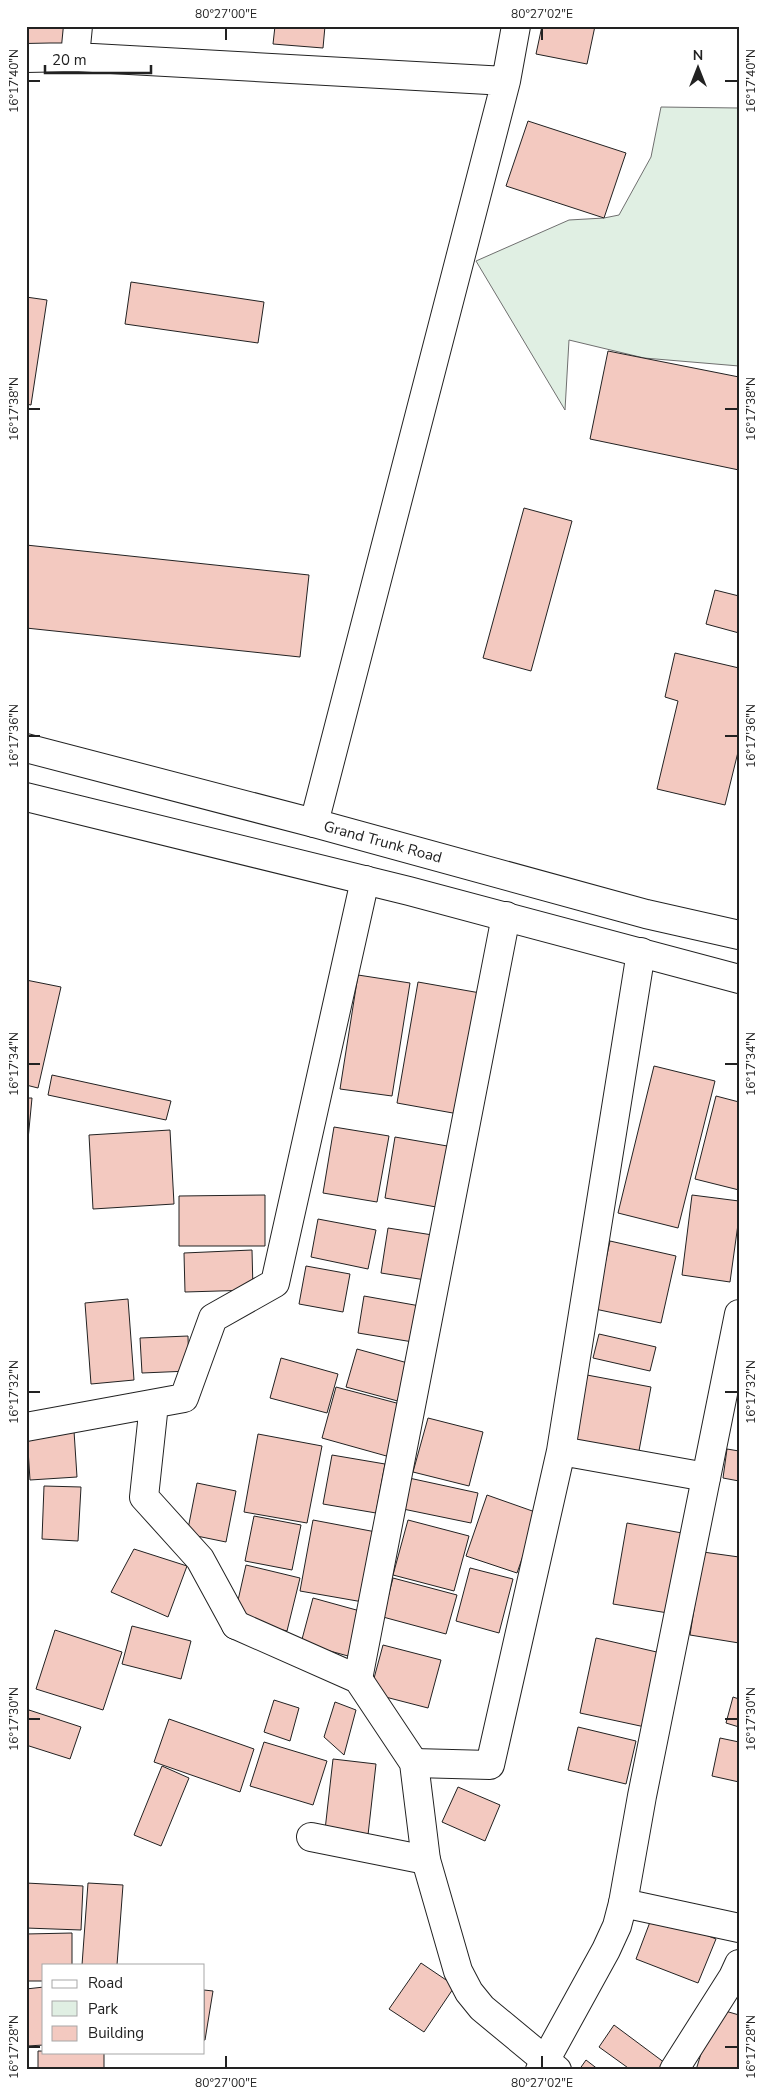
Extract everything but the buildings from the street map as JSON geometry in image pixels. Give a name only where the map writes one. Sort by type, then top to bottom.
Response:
[{"type":"street","points":[[75,57],[78,26]]},
{"type":"street","points":[[314,823],[506,81],[516,26]]},
{"type":"street","points":[[26,58],[75,57],[506,81]]},
{"type":"street","name":"Grand Trunk Road","points":[[26,748],[314,823],[646,914],[739,935]]},
{"type":"street","points":[[26,797],[366,880],[739,979]]},
{"type":"street","points":[[26,1427],[184,1398],[213,1318],[276,1283],[366,880]]},
{"type":"street","points":[[358,1678],[506,916]]},
{"type":"street","points":[[414,1764],[490,1765],[561,1451],[641,952]]},
{"type":"street","points":[[154,1404],[144,1498],[200,1559],[236,1626],[358,1678],[414,1764],[426,1860],[458,1970],[469,1992],[482,2008],[548,2067],[617,1926],[623,1903],[642,1796],[739,1314]]},
{"type":"street","points":[[561,1451],[706,1477]]},
{"type":"street","points":[[311,1837],[426,1860]]},
{"type":"street","points":[[623,1903],[739,1928]]},
{"type":"street","points":[[674,2070],[734,1977],[739,1964]]},
{"type":"green space","points":[[661,107],[739,108],[739,366],[644,358],[569,340],[565,410],[476,261],[569,220],[619,215],[651,157]]}]
